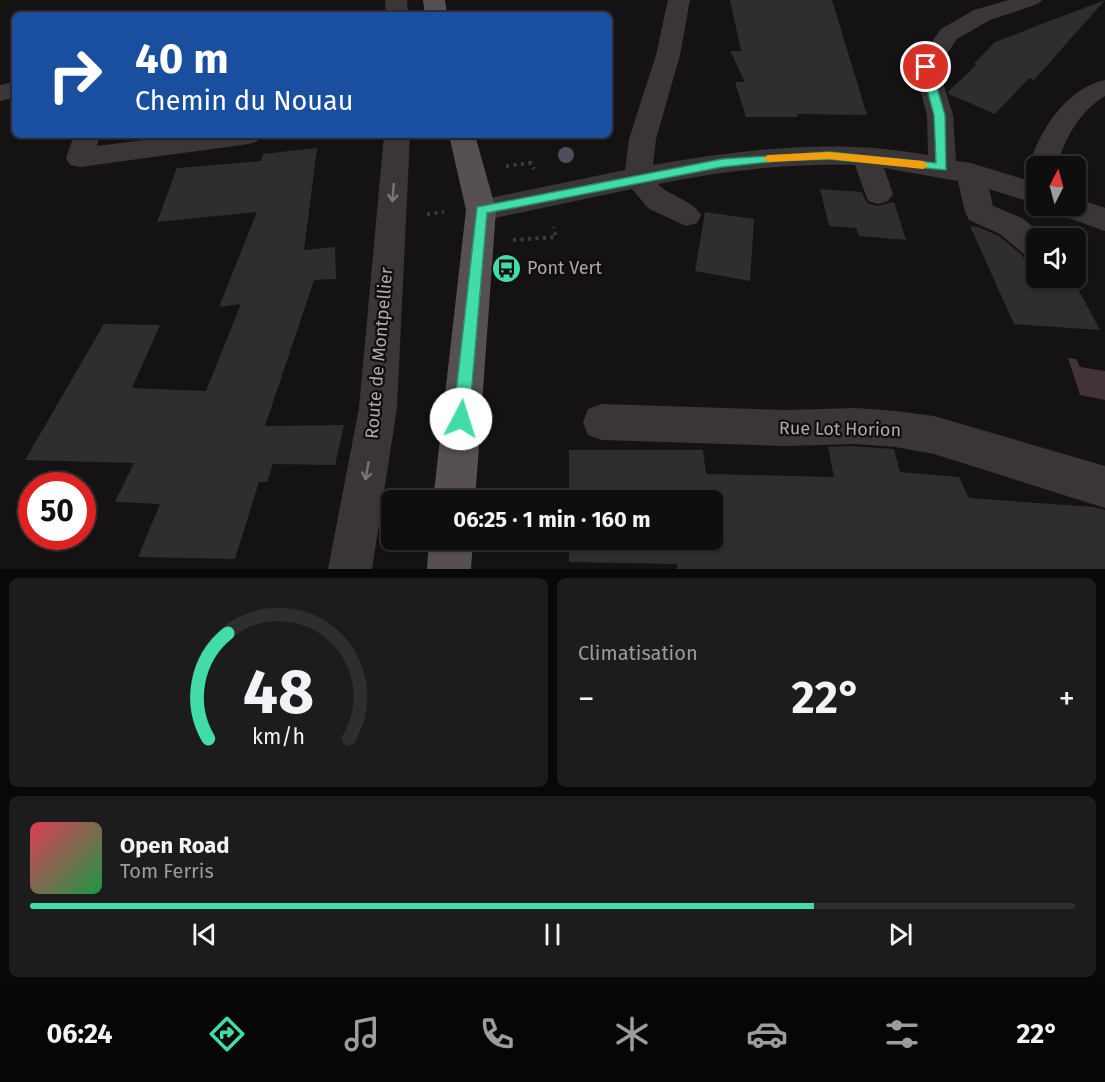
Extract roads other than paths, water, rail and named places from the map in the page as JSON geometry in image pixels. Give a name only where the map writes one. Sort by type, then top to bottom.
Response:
[{"type":"main road","points":[[455,490],[481,210],[463,138]]},
{"type":"main road","points":[[449,569],[450,550]]},
{"type":"street","points":[[680,0],[667,62],[645,128],[640,160],[640,179],[657,203],[687,215]]},
{"type":"street","points":[[942,167],[940,115],[926,67],[949,34],[982,15],[1031,0]]},
{"type":"street","points":[[1046,156],[1052,138],[1082,100],[1094,90],[1105,87]]},
{"type":"street","points":[[86,138],[80,158],[227,138]]},
{"type":"street","name":"Route de Montpellier","points":[[350,569],[378,408],[397,138]]},
{"type":"street","points":[[481,210],[722,163],[785,157],[829,156],[942,167],[971,173],[1026,191]]},
{"type":"street","points":[[867,159],[878,194]]},
{"type":"street","points":[[971,173],[980,212],[1011,226],[1026,239]]},
{"type":"street","points":[[1086,213],[1105,220]]},
{"type":"street","name":"Rue Lot Horion","points":[[602,423],[786,428],[856,426],[895,429],[934,435],[1105,487]]},
{"type":"place","name":"Pont Vert","points":[[506,268]]}]
